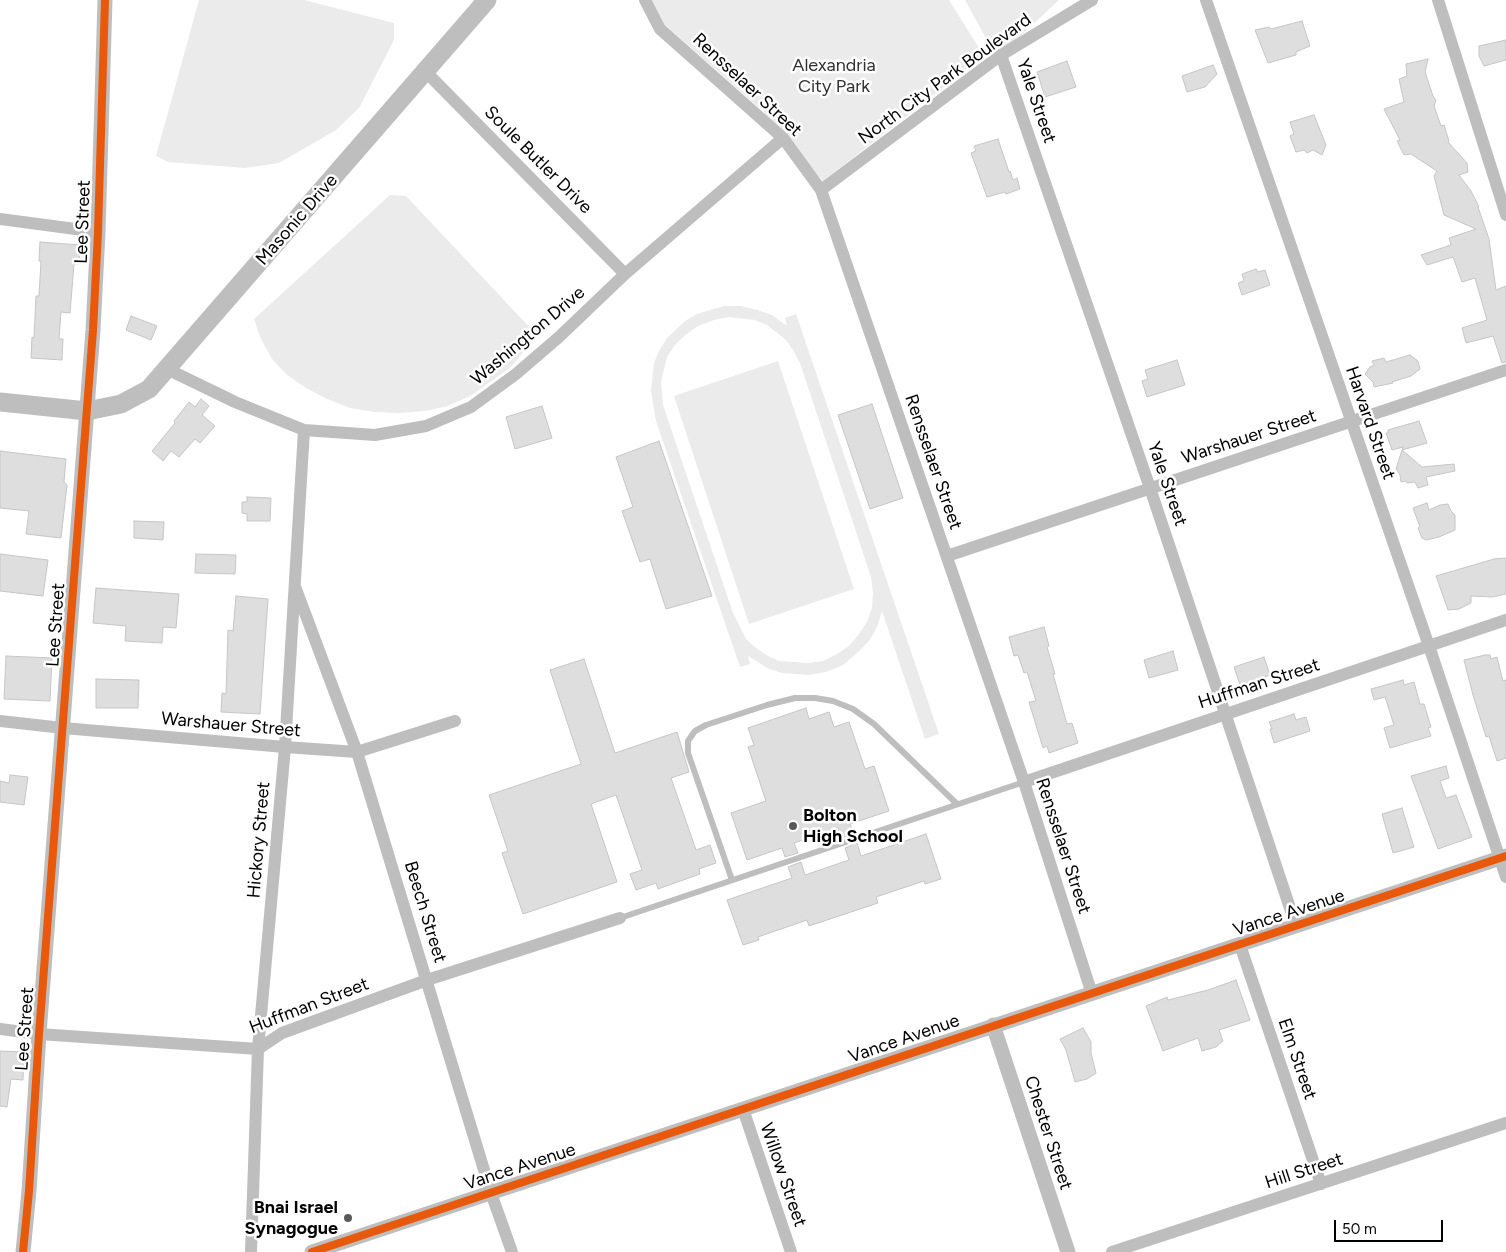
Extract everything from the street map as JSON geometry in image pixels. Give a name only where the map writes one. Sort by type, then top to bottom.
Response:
[{"type":"main road","name":"Masonic Drive","points":[[0,402],[87,411],[121,404],[149,389],[487,0]]},
{"type":"street","name":"Lee Street","points":[[23,1252],[87,411],[98,232],[105,0]]},
{"type":"street","name":"Rensselaer Street","points":[[645,0],[660,29],[783,138],[821,190],[1024,782],[1092,994]]},
{"type":"street","name":"North City Park Boulevard","points":[[821,190],[1001,55],[1092,0]]},
{"type":"street","name":"Harvard Street","points":[[1206,0],[1503,857],[1506,877]]},
{"type":"street","points":[[1438,0],[1506,215]]},
{"type":"street","name":"Yale Street","points":[[1001,55],[1150,488],[1296,926]]},
{"type":"street","name":"Soule Butler Drive","points":[[426,72],[625,274]]},
{"type":"street","name":"Washington Drive","points":[[167,369],[235,402],[304,430],[375,436],[426,426],[471,406],[530,361],[625,274],[783,138]]},
{"type":"street","points":[[0,219],[98,232]]},
{"type":"street","name":"Warshauer Street","points":[[947,556],[1506,370]]},
{"type":"street","name":"Hickory Street","points":[[250,1252],[258,1049],[285,748],[304,430]]},
{"type":"street","name":"Beech Street","points":[[294,584],[357,752],[490,1193],[512,1252]]},
{"type":"street","name":"Huffman Street","points":[[1024,782],[1506,620]]},
{"type":"street","name":"Warshauer Street","points":[[0,721],[285,748],[357,752],[455,721]]},
{"type":"street","name":"Vance Avenue","points":[[312,1252],[1503,857]]},
{"type":"street","name":"Huffman Street","points":[[0,1029],[39,1034],[258,1049],[282,1033],[427,980],[620,918]]},
{"type":"street","name":"Elm Street","points":[[1240,945],[1320,1184]]},
{"type":"street","name":"Chester Street","points":[[993,1025],[1068,1252]]},
{"type":"street","name":"Willow Street","points":[[742,1109],[791,1252]]},
{"type":"street","name":"Hill Street","points":[[1112,1252],[1506,1123]]},
{"type":"lane","points":[[732,880],[688,753],[688,741],[695,731],[706,725],[795,698],[815,698],[833,701],[853,709],[874,724],[957,804]]},
{"type":"lane","points":[[620,918],[1024,782]]},
{"type":"green space","points":[[199,0],[304,0],[394,23],[394,40],[359,108],[336,130],[279,163],[245,168],[168,162],[156,156]]},
{"type":"green space","name":"Alexandria City Park","points":[[651,0],[949,0],[984,56],[823,181],[764,112],[665,25]]},
{"type":"green space","points":[[965,0],[1059,0],[997,58]]},
{"type":"green space","points":[[390,195],[406,196],[535,333],[526,349],[511,367],[472,395],[448,406],[425,411],[375,412],[350,408],[327,399],[287,375],[272,359],[260,337],[254,319]]},
{"type":"green space","points":[[724,306],[741,306],[772,315],[787,326],[785,318],[796,314],[939,734],[925,739],[882,611],[877,627],[869,641],[843,665],[826,672],[808,675],[782,673],[769,669],[748,656],[750,664],[740,667],[656,421],[651,391],[654,363],[659,351],[667,338],[685,321],[697,314]],"holes":[[[729,317],[755,320],[767,325],[786,340],[800,363],[871,577],[873,592],[872,608],[867,622],[849,646],[823,661],[808,663],[779,661],[768,656],[746,639],[733,613],[663,405],[661,383],[667,357],[685,335],[698,326],[714,320]]]},
{"type":"green space","points":[[778,361],[854,589],[749,624],[674,396]]},
{"type":"building","points":[[1302,21],[1310,46],[1296,52],[1296,55],[1268,63],[1255,30],[1269,27],[1271,29]]},
{"type":"building","points":[[1506,40],[1506,60],[1484,66],[1479,56],[1479,46]]},
{"type":"building","points":[[1428,59],[1425,72],[1436,100],[1434,106],[1441,126],[1444,125],[1448,142],[1467,163],[1468,172],[1459,175],[1471,191],[1479,207],[1489,239],[1496,290],[1506,286],[1506,362],[1502,363],[1493,336],[1466,343],[1462,328],[1487,320],[1475,278],[1462,282],[1453,257],[1427,265],[1421,255],[1451,245],[1449,238],[1476,229],[1444,215],[1434,176],[1437,171],[1411,154],[1404,155],[1397,141],[1400,140],[1384,109],[1404,102],[1399,79],[1407,76],[1406,64]]},
{"type":"building","points":[[1067,61],[1076,87],[1045,97],[1037,72]]},
{"type":"building","points":[[1213,65],[1217,74],[1205,87],[1187,92],[1182,76]]},
{"type":"building","points":[[1314,115],[1326,145],[1322,155],[1313,150],[1307,153],[1304,150],[1296,152],[1290,136],[1294,134],[1290,122]]},
{"type":"building","points":[[998,139],[1009,172],[1013,180],[1017,178],[1020,189],[1006,194],[1005,192],[987,197],[971,153],[976,151],[974,146]]},
{"type":"building","points":[[40,242],[80,245],[79,264],[74,264],[70,313],[61,312],[59,339],[63,339],[62,360],[31,358],[36,296],[39,296]]},
{"type":"building","points":[[1256,269],[1258,272],[1265,270],[1270,285],[1242,295],[1238,283],[1244,281],[1242,274]]},
{"type":"building","points":[[131,316],[157,326],[151,340],[126,330]]},
{"type":"building","points":[[1410,355],[1418,361],[1420,369],[1411,376],[1393,383],[1374,387],[1373,382],[1365,374],[1374,365],[1372,361],[1384,358],[1386,362]]},
{"type":"building","points":[[1177,360],[1185,385],[1147,397],[1142,381],[1148,379],[1145,370]]},
{"type":"building","points":[[201,399],[209,406],[202,415],[215,426],[200,443],[195,439],[179,457],[171,451],[163,461],[152,451],[189,402],[195,407]]},
{"type":"building","points":[[872,404],[903,498],[870,509],[838,415]]},
{"type":"building","points":[[542,406],[552,438],[515,449],[506,417]]},
{"type":"building","points":[[1419,421],[1427,443],[1402,450],[1403,447],[1392,450],[1386,433],[1388,433],[1388,430]]},
{"type":"building","points":[[659,441],[712,596],[666,609],[650,559],[640,562],[622,511],[633,507],[616,457]]},
{"type":"building","points":[[1402,450],[1422,467],[1454,464],[1455,471],[1426,477],[1428,485],[1418,488],[1415,482],[1401,482],[1400,475],[1396,469]]},
{"type":"building","points":[[0,451],[66,459],[64,482],[67,485],[61,538],[26,534],[29,511],[0,508]]},
{"type":"building","points":[[247,497],[271,498],[270,521],[247,521],[247,514],[242,513],[242,502],[247,502]]},
{"type":"building","points":[[1427,503],[1429,510],[1448,504],[1455,515],[1455,530],[1439,537],[1426,540],[1422,538],[1413,508]]},
{"type":"building","points":[[134,521],[164,522],[163,540],[134,538]]},
{"type":"building","points":[[0,554],[48,560],[43,596],[0,591]]},
{"type":"building","points":[[196,554],[236,555],[235,574],[195,573]]},
{"type":"building","points":[[1506,558],[1506,594],[1492,597],[1471,596],[1471,603],[1459,609],[1448,610],[1436,576],[1494,559]]},
{"type":"building","points":[[96,588],[179,594],[176,628],[163,627],[162,643],[125,641],[126,626],[93,623]]},
{"type":"building","points":[[236,596],[268,599],[260,714],[221,712],[222,693],[226,694],[228,630],[233,631]]},
{"type":"building","points":[[1044,627],[1049,646],[1047,647],[1055,674],[1053,674],[1067,724],[1072,723],[1078,743],[1049,753],[1047,746],[1043,748],[1029,702],[1036,701],[1027,672],[1024,673],[1018,655],[1014,656],[1009,637]]},
{"type":"building","points":[[1173,651],[1178,670],[1149,678],[1144,660]]},
{"type":"building","points":[[1490,655],[1491,659],[1497,657],[1503,681],[1506,680],[1506,758],[1497,761],[1489,736],[1486,737],[1464,660]]},
{"type":"building","points":[[6,656],[52,658],[50,701],[4,699]]},
{"type":"building","points":[[1264,657],[1270,675],[1240,685],[1234,667]]},
{"type":"building","points":[[584,659],[615,753],[677,732],[689,772],[671,778],[696,850],[710,845],[716,863],[699,869],[700,874],[658,889],[656,883],[636,890],[630,874],[642,870],[616,795],[591,804],[617,882],[523,914],[502,853],[508,851],[489,795],[581,764],[550,670]]},
{"type":"building","points":[[96,679],[139,680],[138,708],[96,708]]},
{"type":"building","points":[[1403,680],[1404,685],[1414,682],[1420,704],[1424,704],[1431,727],[1428,728],[1431,736],[1390,748],[1384,728],[1394,725],[1385,697],[1374,700],[1371,689]]},
{"type":"building","points":[[806,708],[809,719],[829,712],[834,727],[849,722],[865,769],[874,766],[889,811],[850,824],[854,834],[841,838],[838,828],[794,843],[798,853],[785,857],[782,848],[747,860],[731,813],[766,801],[748,747],[754,745],[748,728]]},
{"type":"building","points":[[1294,714],[1296,720],[1306,717],[1310,731],[1274,743],[1269,722]]},
{"type":"building","points":[[1446,766],[1449,778],[1440,781],[1446,798],[1456,795],[1472,837],[1438,849],[1411,776]]},
{"type":"building","points":[[10,775],[28,777],[24,805],[0,802],[0,781],[9,783]]},
{"type":"building","points":[[1402,808],[1414,847],[1393,853],[1382,814]]},
{"type":"building","points":[[926,834],[941,879],[925,884],[924,881],[876,897],[878,903],[809,926],[807,920],[758,937],[759,940],[743,945],[727,900],[792,878],[788,867],[801,862],[805,875],[849,860],[845,848],[857,843],[861,856]]},
{"type":"building","points":[[1236,980],[1250,1020],[1219,1030],[1223,1041],[1216,1047],[1202,1051],[1198,1038],[1163,1051],[1146,1006],[1167,997],[1168,1000],[1208,990]]},
{"type":"building","points":[[1083,1028],[1091,1042],[1091,1053],[1096,1073],[1087,1079],[1075,1082],[1066,1050],[1060,1039]]},
{"type":"building","points":[[0,1051],[24,1052],[23,1080],[11,1079],[7,1107],[0,1106]]},
{"type":"cycle path","points":[[23,1252],[93,330],[105,0]]},
{"type":"cycle path","points":[[312,1252],[1506,856]]},
{"type":"place","name":"Bolton High School","points":[[793,826]]},
{"type":"place","name":"Bnai Israel Synagogue","points":[[348,1218]]}]
